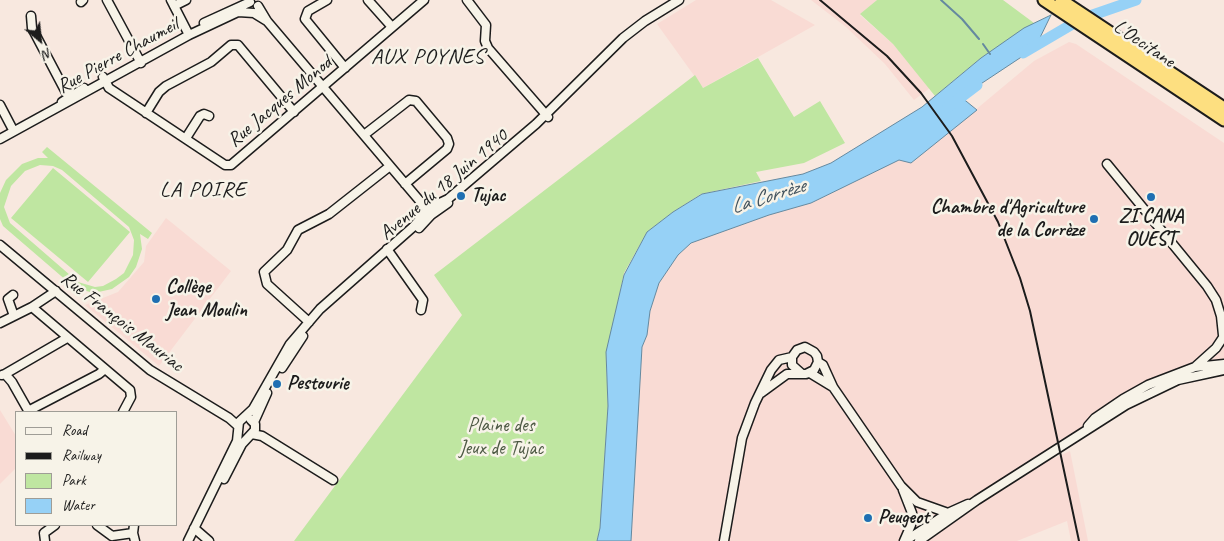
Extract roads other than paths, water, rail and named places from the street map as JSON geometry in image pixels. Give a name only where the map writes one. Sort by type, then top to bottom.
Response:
[{"type":"highway","name":"L'Occitane","points":[[1061,0],[1107,36],[1224,120]]},
{"type":"highway","name":"L'Occitane","points":[[1047,2],[1107,36],[1224,108]]},
{"type":"street","points":[[107,0],[140,61]]},
{"type":"street","points":[[186,0],[173,3],[188,33]]},
{"type":"street","points":[[327,0],[308,10],[305,19],[345,68]]},
{"type":"street","points":[[368,0],[392,27]]},
{"type":"street","name":"Rue Jacques Monod","points":[[104,79],[109,88],[225,166],[231,165],[424,0]]},
{"type":"street","points":[[466,0],[486,25],[485,41],[488,48],[547,116]]},
{"type":"street","name":"Avenue du 18 Juin 1940","points":[[188,541],[196,530],[242,444],[253,430],[284,364],[323,310],[429,212],[547,116],[623,38],[645,20],[679,0]]},
{"type":"street","name":"Avenue du 18 Juin 1940","points":[[429,212],[479,178],[633,35],[687,0]]},
{"type":"street","points":[[255,5],[429,212]]},
{"type":"street","name":"Rue Pierre Chaumeil","points":[[0,139],[188,33],[255,5]]},
{"type":"street","points":[[31,16],[32,28],[70,99]]},
{"type":"street","points":[[146,113],[159,92],[166,86],[211,62],[231,45],[238,45],[294,112]]},
{"type":"street","name":"Rue Pierre Chaumeil","points":[[0,133],[70,99]]},
{"type":"street","points":[[364,135],[409,100],[416,102],[447,138],[449,144],[447,150],[405,184]]},
{"type":"street","points":[[0,105],[12,128]]},
{"type":"street","points":[[186,138],[200,116],[204,114],[209,116]]},
{"type":"street","points":[[1083,432],[1095,418],[1123,399],[1148,386],[1194,367],[1216,348],[1224,336],[1216,300],[1207,286],[1107,164]]},
{"type":"street","points":[[309,322],[267,284],[264,276],[271,264],[287,250],[298,230],[329,214],[390,166]]},
{"type":"street","name":"Rue François Mauriac","points":[[0,245],[150,370],[240,424]]},
{"type":"street","points":[[388,251],[423,300],[421,310]]},
{"type":"street","name":"Avenue du 18 Juin 1940","points":[[192,541],[236,441],[240,424],[253,408],[290,344],[320,309],[388,251]]},
{"type":"street","points":[[0,323],[56,292]]},
{"type":"street","points":[[13,295],[8,299],[14,316]]},
{"type":"street","points":[[32,307],[130,390],[131,397],[124,411]]},
{"type":"street","points":[[67,338],[2,375],[12,382],[29,411],[105,370]]},
{"type":"street","points":[[833,387],[792,365],[792,357],[797,350],[805,348],[814,352],[818,362],[832,380],[833,387],[901,486],[917,502],[948,513]]},
{"type":"street","points":[[1216,348],[1223,366]]},
{"type":"street","points":[[724,541],[740,445],[759,394],[770,373],[779,360],[792,357]]},
{"type":"street","points":[[770,373],[783,376],[805,373],[818,362]]},
{"type":"street","points":[[1194,367],[1223,366]]},
{"type":"street","points":[[919,541],[977,500],[1151,391],[1223,366]]},
{"type":"street","points":[[759,394],[783,376]]},
{"type":"street","points":[[253,430],[241,434],[240,424],[249,419],[253,430],[333,480]]},
{"type":"street","points":[[901,486],[912,512],[904,541]]},
{"type":"street","points":[[914,541],[948,513],[977,500]]},
{"type":"street","points":[[930,527],[931,508]]},
{"type":"street","points":[[911,520],[930,527]]},
{"type":"street","points":[[904,541],[930,527],[947,523]]},
{"type":"street","points":[[45,541],[44,534],[54,526]]},
{"type":"street","points":[[98,526],[111,539],[134,533]]},
{"type":"street","points":[[196,530],[209,541]]},
{"type":"water","points":[[1051,15],[1035,48],[961,97],[977,110],[911,163],[899,160],[811,203],[769,215],[691,243],[678,255],[659,283],[650,311],[647,335],[642,347],[631,541],[597,541],[600,528],[608,406],[606,352],[624,275],[647,232],[673,212],[702,194],[803,174],[831,163],[922,107],[981,58],[1024,28]]},
{"type":"waterway","points":[[941,0],[962,19],[979,39]]},
{"type":"waterway","name":"La Corrèze","points":[[1023,53],[1081,19],[1136,0]]},
{"type":"waterway","points":[[983,44],[990,54]]},
{"type":"waterway","name":"La Corrèze","points":[[948,107],[977,85]]},
{"type":"railway","points":[[820,0],[887,56],[921,93],[952,136],[998,222],[1020,278],[1030,311],[1079,541]]},
{"type":"place","name":"Tujac","points":[[461,196]]},
{"type":"place","name":"ZI CANA OUEST","points":[[1151,197]]},
{"type":"place","name":"Chambre d'Agriculture de la Corrèze","points":[[1094,219]]},
{"type":"place","name":"Collège Jean Moulin","points":[[156,299]]},
{"type":"place","name":"Pestourie","points":[[277,384]]},
{"type":"place","name":"Peugeot","points":[[868,518]]},
{"type":"district","name":"AUX POYNES","points":[[428,57]]},
{"type":"district","name":"LA POIRE","points":[[203,190]]},
{"type":"park label","name":"Plaine des Jeux de Tujac","points":[[501,438]]}]
